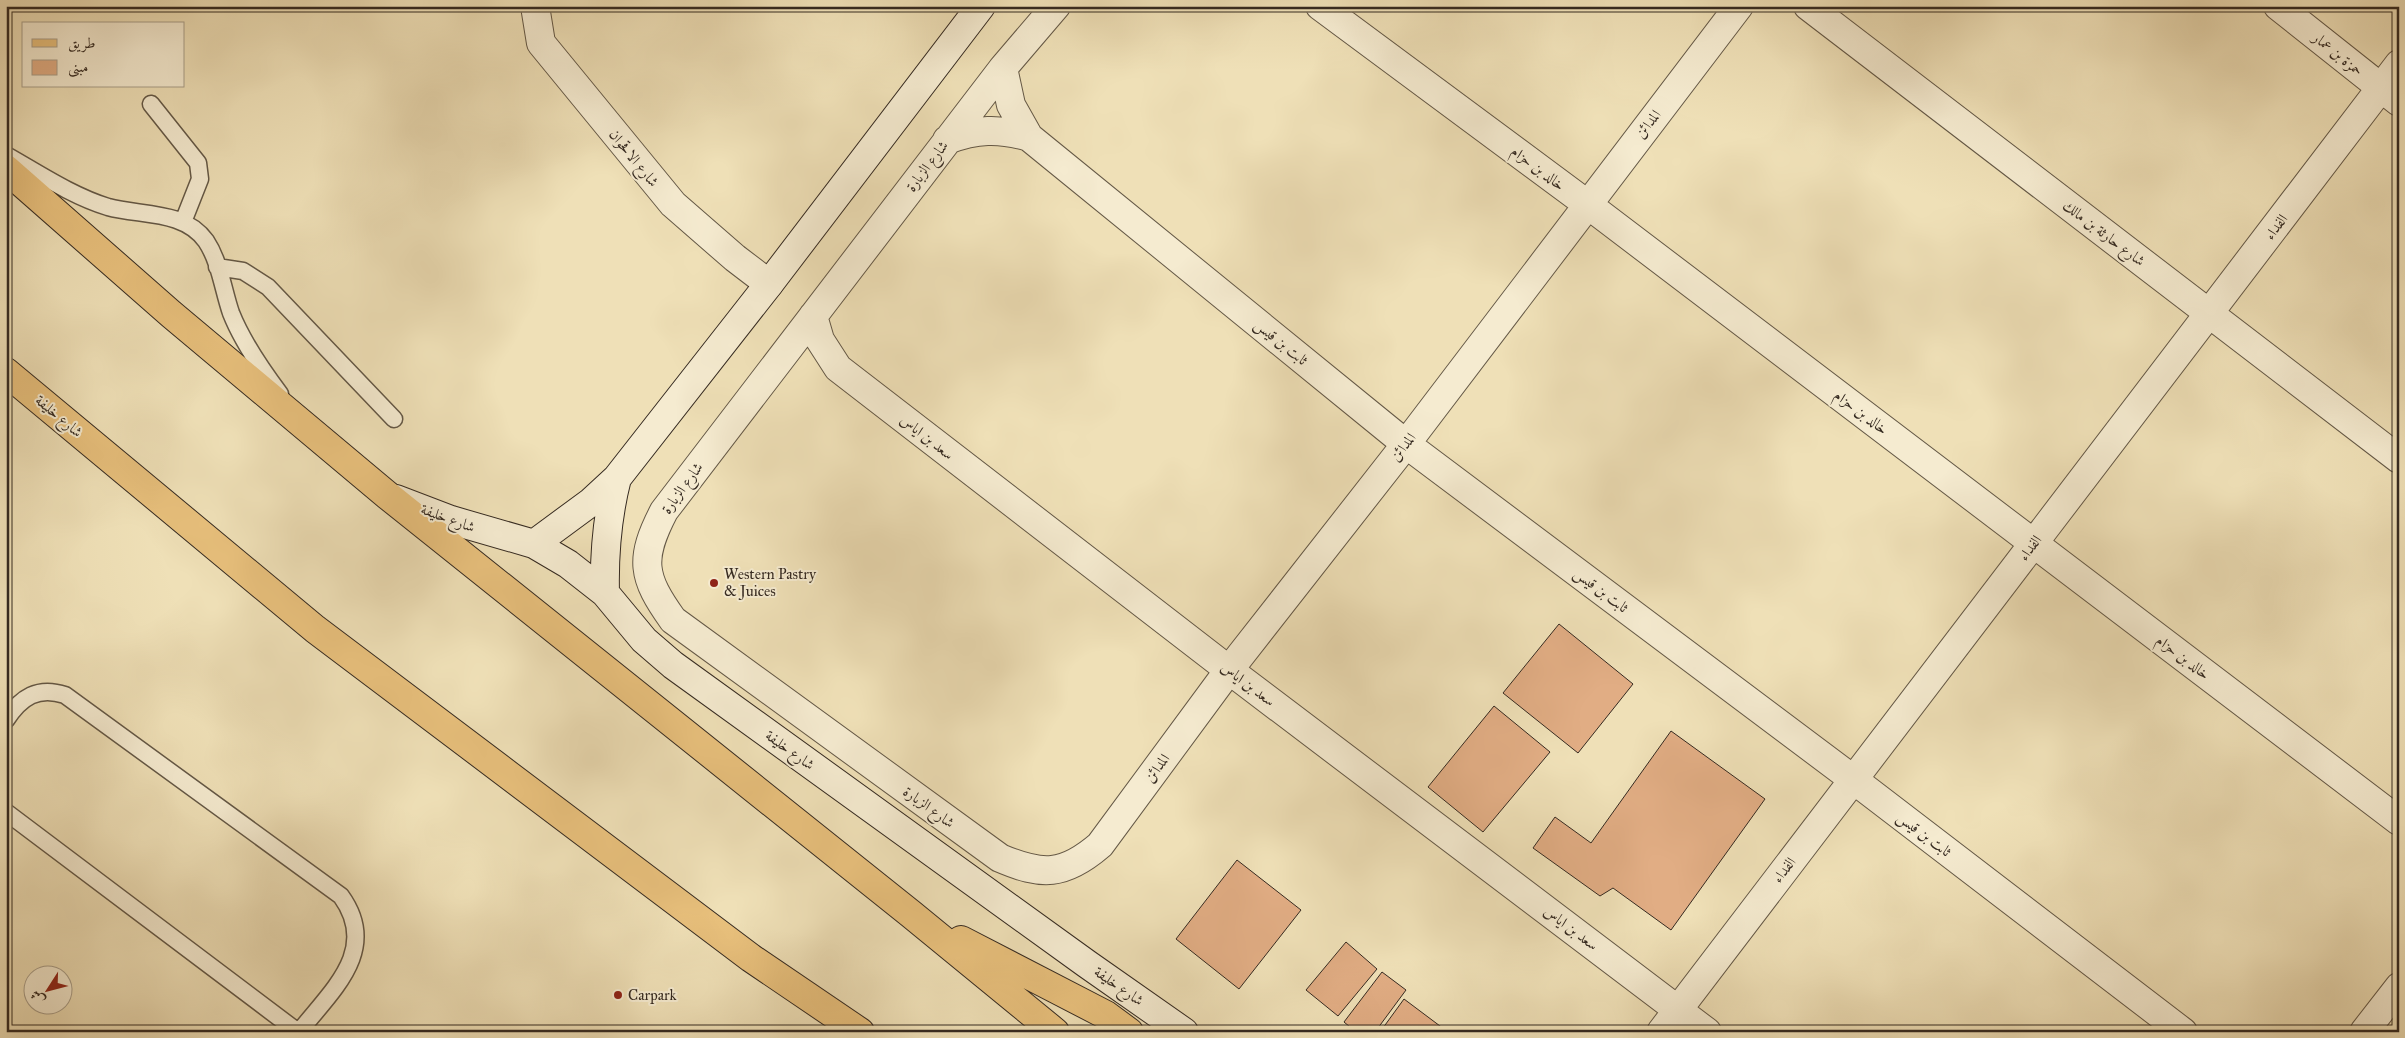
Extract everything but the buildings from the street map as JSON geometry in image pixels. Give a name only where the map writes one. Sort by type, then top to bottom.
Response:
[{"type":"main road","name":"شارع خليفة","points":[[6,169],[171,314],[387,495],[911,914],[1055,1032]]},
{"type":"main road","name":"شارع خليفة","points":[[6,372],[315,629],[751,958],[860,1032]]},
{"type":"main road","points":[[911,914],[1106,1015],[1129,1032]]},
{"type":"street","name":"شارع الاقحوان","points":[[535,6],[541,43],[673,204],[735,258],[769,284]]},
{"type":"street","points":[[534,544],[591,502],[617,478],[769,284],[981,6]]},
{"type":"street","name":"شارع الزبارة","points":[[1055,870],[1027,870],[1000,858],[673,620],[657,597],[646,571],[652,535],[664,511],[947,140],[1003,68],[1056,6]]},
{"type":"street","name":"خالد بن حزام","points":[[1320,6],[1587,204],[2399,822]]},
{"type":"street","name":"المدائن","points":[[1055,870],[1080,862],[1100,845],[1229,670],[1406,444],[1739,6]]},
{"type":"street","name":"شارع حارثة بن مالك","points":[[1808,6],[2399,459]]},
{"type":"street","name":"حمزة بن عمار","points":[[2278,6],[2390,95]]},
{"type":"street","name":"الفداء","points":[[1661,1032],[2210,314],[2390,95],[2399,64]]},
{"type":"street","points":[[1003,68],[1011,104],[1029,137]]},
{"type":"street","points":[[947,140],[967,132],[987,130],[1009,131],[1029,137]]},
{"type":"street","name":"ثابت بن قيس","points":[[1029,137],[1406,444],[1854,780],[2183,1032]]},
{"type":"street","name":"سعد بن اياس","points":[[813,316],[820,340],[838,368],[1229,670],[1707,1032]]},
{"type":"street","points":[[605,593],[604,554],[606,525],[617,478]]},
{"type":"street","name":"شارع خليفة","points":[[387,495],[451,520],[534,544],[568,564],[605,593],[644,640],[672,665],[1184,1032]]},
{"type":"street","name":"شارع خليفة","points":[[751,958],[836,1032]]},
{"type":"street","points":[[2364,1032],[2399,987]]},
{"type":"lane","points":[[151,104],[198,163],[200,179],[183,222]]},
{"type":"lane","points":[[6,155],[70,190],[108,206],[168,217],[183,222],[196,231],[206,241],[217,267],[232,314],[249,347],[285,401],[316,436]]},
{"type":"lane","points":[[217,267],[243,271],[268,288],[394,419]]},
{"type":"lane","points":[[6,720],[21,700],[31,694],[54,692],[64,696],[341,896],[354,919],[356,936],[354,952],[348,968],[299,1032],[6,812]]},
{"type":"place","name":"Western Pastry & Juices","points":[[714,583]]},
{"type":"place","name":"Carpark","points":[[618,995]]}]
